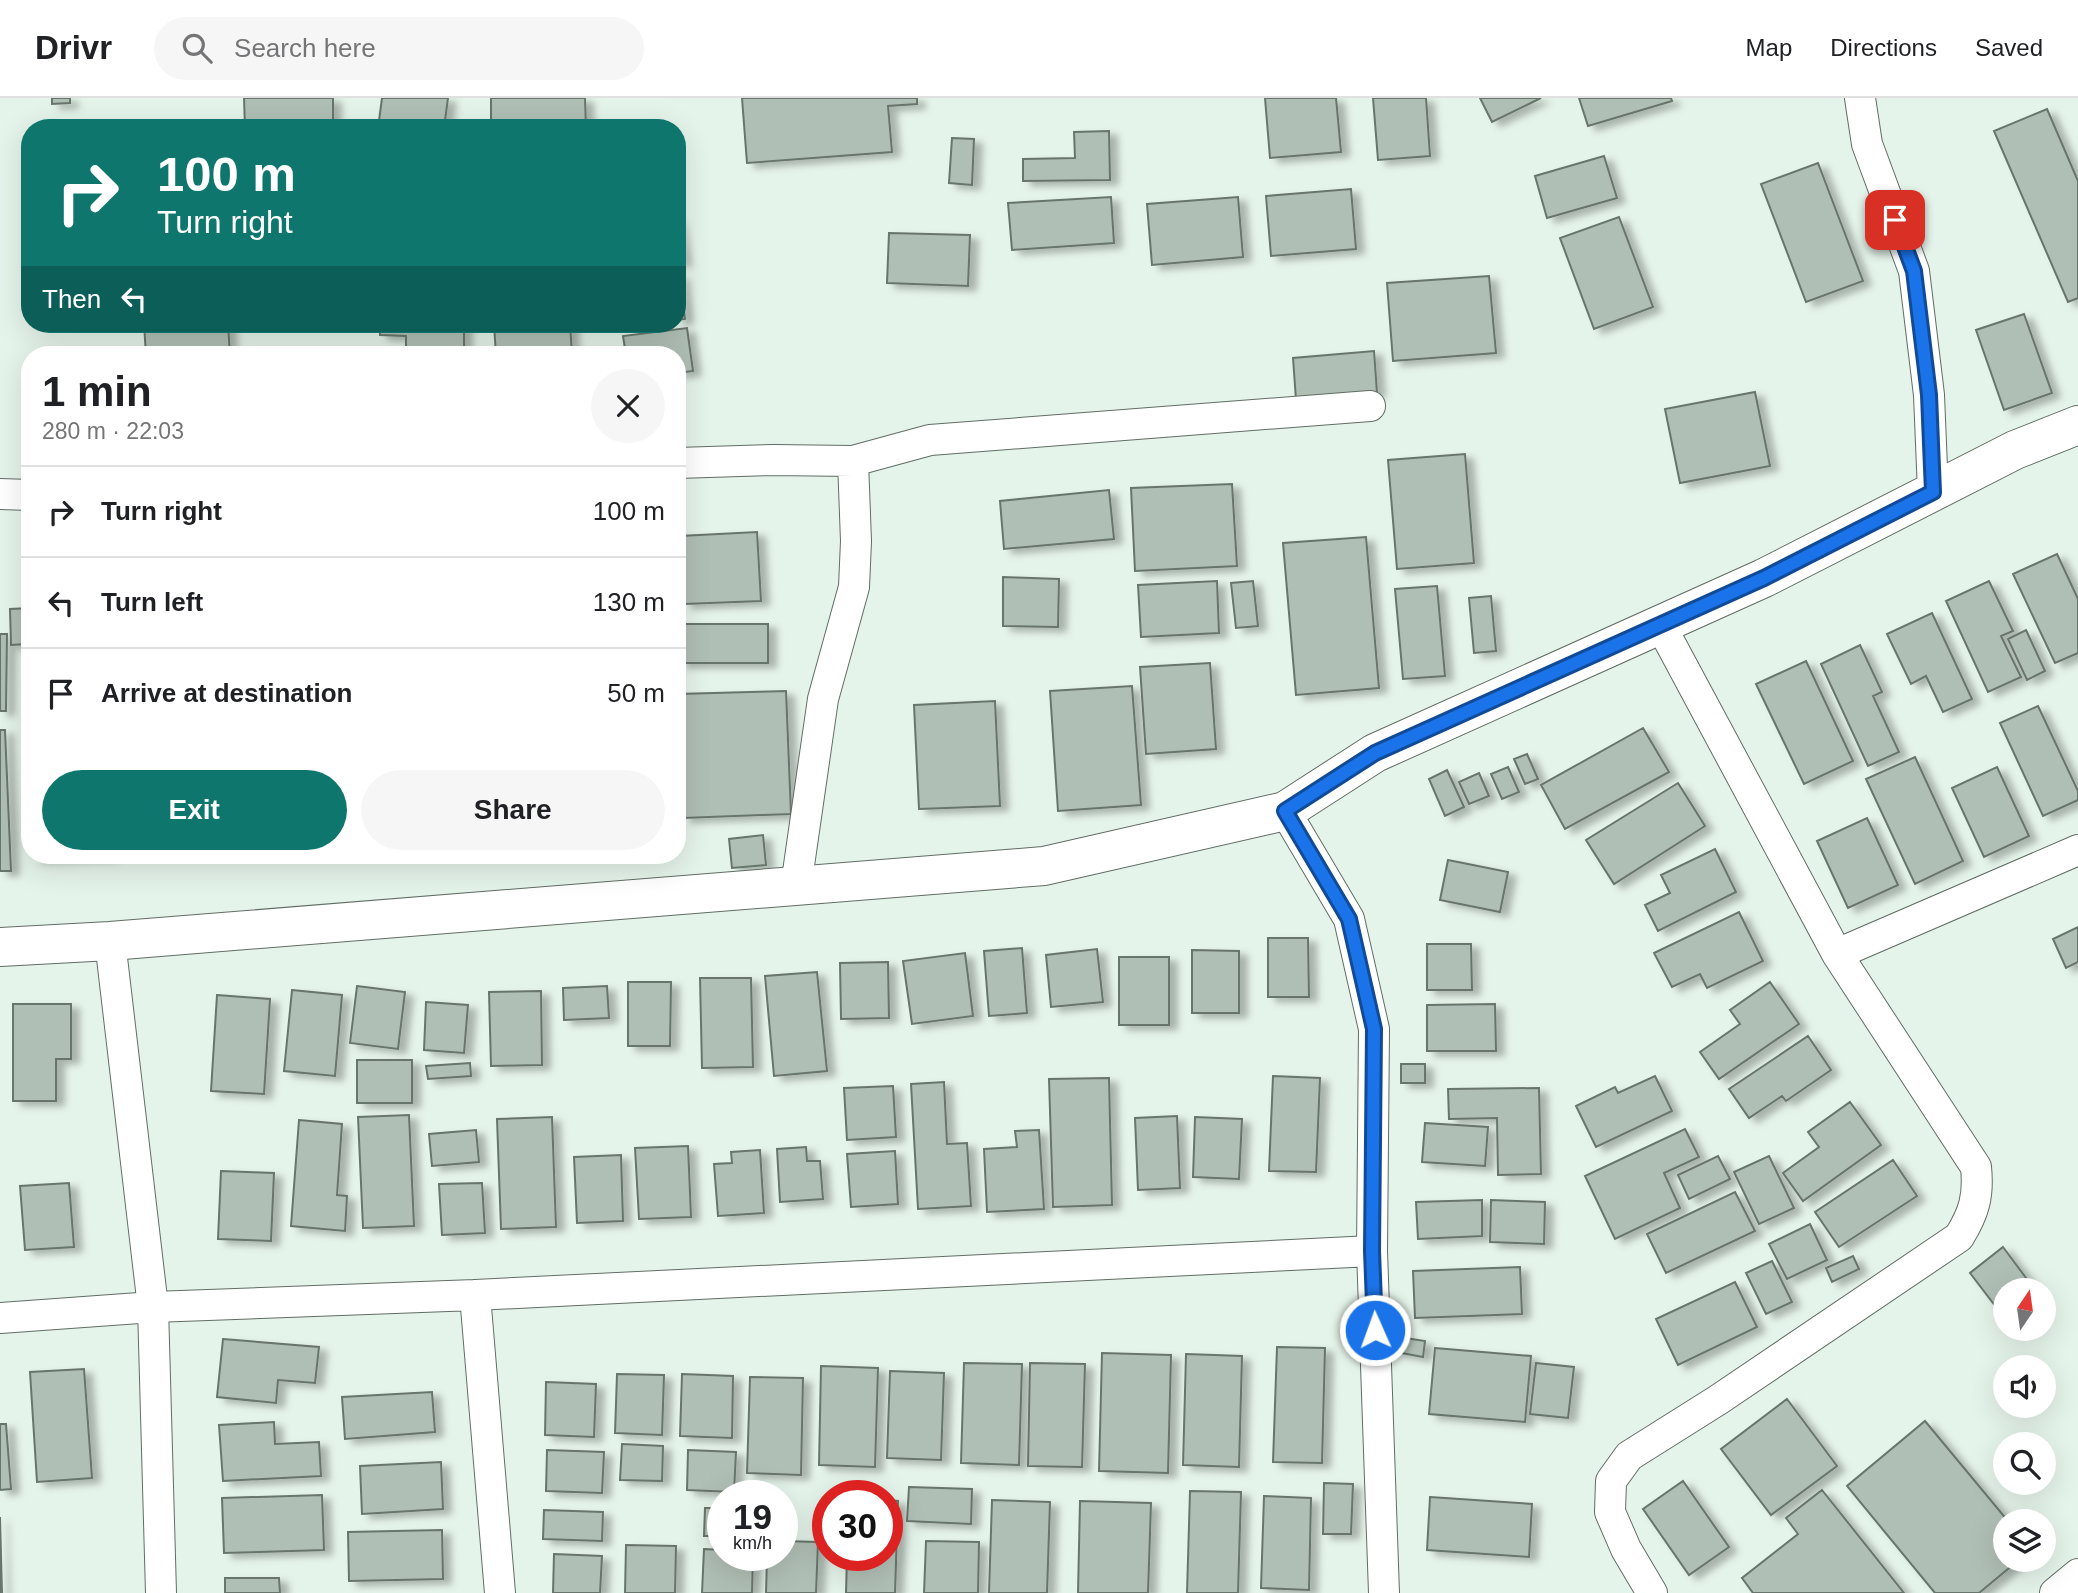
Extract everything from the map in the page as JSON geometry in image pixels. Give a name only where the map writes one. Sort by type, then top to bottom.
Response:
[{"type":"street","points":[[1860,98],[1867,145],[1914,271],[1929,395],[1933,492]]},
{"type":"street","points":[[686,463],[853,461],[930,440],[1370,406]]},
{"type":"street","points":[[0,947],[110,941],[1044,866],[1285,811],[1375,753],[1764,578],[2015,450],[2078,425]]},
{"type":"street","points":[[796,886],[823,699],[854,587],[856,541],[853,461]]},
{"type":"street","points":[[0,494],[21,495]]},
{"type":"street","points":[[1652,1593],[1626,1549],[1610,1512],[1611,1481],[1629,1456],[1718,1400],[1959,1237],[1968,1222],[1978,1192],[1976,1167],[1837,954],[1661,626]]},
{"type":"street","points":[[1285,811],[1349,919],[1374,1029],[1372,1251],[1384,1593]]},
{"type":"street","points":[[1837,954],[2078,850]]},
{"type":"street","points":[[110,941],[153,1307],[161,1593]]},
{"type":"street","points":[[0,1318],[153,1307],[475,1295],[1372,1251]]},
{"type":"street","points":[[475,1295],[500,1593]]},
{"type":"street","points":[[2055,1593],[2078,1574]]},
{"type":"building","points":[[52,98],[70,98],[70,103],[52,104]]},
{"type":"building","points":[[244,98],[333,98],[333,119],[245,119]]},
{"type":"building","points":[[382,98],[448,98],[445,119],[379,119]]},
{"type":"building","points":[[491,98],[585,98],[586,119],[491,119]]},
{"type":"building","points":[[742,98],[917,98],[917,104],[888,106],[892,152],[747,163]]},
{"type":"building","points":[[1265,98],[1336,98],[1341,152],[1270,158]]},
{"type":"building","points":[[1373,98],[1426,98],[1430,156],[1378,160]]},
{"type":"building","points":[[1480,98],[1541,98],[1492,122]]},
{"type":"building","points":[[1579,98],[1671,98],[1672,101],[1588,126]]},
{"type":"building","points":[[2047,109],[2078,181],[2078,298],[2068,302],[1994,131]]},
{"type":"building","points":[[1109,131],[1110,180],[1023,181],[1023,159],[1075,158],[1074,132]]},
{"type":"building","points":[[952,138],[974,139],[972,185],[949,183]]},
{"type":"building","points":[[1604,156],[1617,198],[1547,218],[1535,176]]},
{"type":"building","points":[[1818,163],[1863,281],[1806,302],[1761,184]]},
{"type":"building","points":[[1351,189],[1356,249],[1271,256],[1266,196]]},
{"type":"building","points":[[1111,197],[1114,243],[1012,250],[1008,203]]},
{"type":"building","points":[[1238,197],[1243,257],[1152,265],[1147,204]]},
{"type":"building","points":[[1619,217],[1653,307],[1594,329],[1560,238]]},
{"type":"building","points":[[889,233],[970,235],[968,286],[887,283]]},
{"type":"building","points":[[1489,276],[1496,353],[1393,361],[1387,283]]},
{"type":"building","points":[[2024,314],[2052,393],[2004,410],[1976,330]]},
{"type":"building","points":[[686,328],[693,371],[686,372],[686,346],[625,346],[623,336],[686,333]]},
{"type":"building","points":[[145,333],[229,333],[229,346],[145,346]]},
{"type":"building","points":[[464,333],[464,346],[406,346],[406,336],[380,335]]},
{"type":"building","points":[[495,333],[571,333],[571,346],[495,346]]},
{"type":"building","points":[[1374,351],[1377,393],[1296,400],[1293,358]]},
{"type":"building","points":[[1755,392],[1770,466],[1680,483],[1665,409]]},
{"type":"building","points":[[1465,454],[1474,563],[1397,569],[1388,460]]},
{"type":"building","points":[[1232,484],[1237,566],[1135,571],[1131,488]]},
{"type":"building","points":[[1109,490],[1114,539],[1004,549],[1000,501]]},
{"type":"building","points":[[757,532],[761,601],[686,604],[686,536]]},
{"type":"building","points":[[1366,537],[1379,688],[1296,695],[1283,543]]},
{"type":"building","points":[[2057,554],[2078,599],[2078,653],[2055,663],[2013,574]]},
{"type":"building","points":[[1003,577],[1059,579],[1058,627],[1003,626]]},
{"type":"building","points":[[1217,581],[1219,633],[1141,637],[1138,585]]},
{"type":"building","points":[[1253,581],[1258,626],[1236,628],[1231,583]]},
{"type":"building","points":[[1989,581],[2013,631],[2001,636],[2021,677],[1988,692],[1946,601]]},
{"type":"building","points":[[1437,586],[1445,676],[1403,679],[1395,589]]},
{"type":"building","points":[[1491,596],[1496,651],[1474,653],[1469,598]]},
{"type":"building","points":[[21,608],[21,644],[11,645],[10,609]]},
{"type":"building","points":[[1932,613],[1972,699],[1943,712],[1926,676],[1911,684],[1887,634]]},
{"type":"building","points":[[686,624],[768,624],[768,663],[686,663]]},
{"type":"building","points":[[2026,630],[2045,671],[2027,680],[2008,639]]},
{"type":"building","points":[[0,634],[7,634],[6,711],[0,711]]},
{"type":"building","points":[[1860,645],[1882,692],[1873,696],[1899,752],[1868,766],[1821,664]]},
{"type":"building","points":[[1806,661],[1853,761],[1804,784],[1756,684]]},
{"type":"building","points":[[1210,663],[1216,749],[1146,754],[1140,667]]},
{"type":"building","points":[[1132,686],[1141,805],[1058,811],[1050,691]]},
{"type":"building","points":[[786,691],[791,814],[686,818],[686,694]]},
{"type":"building","points":[[995,701],[1000,806],[919,809],[914,705]]},
{"type":"building","points":[[2038,706],[2078,791],[2078,800],[2043,816],[2000,723]]},
{"type":"building","points":[[1643,728],[1669,772],[1565,829],[1541,785]]},
{"type":"building","points":[[0,730],[5,730],[11,871],[0,871]]},
{"type":"building","points":[[1527,754],[1538,779],[1525,784],[1514,759]]},
{"type":"building","points":[[1915,757],[1963,861],[1915,884],[1866,779]]},
{"type":"building","points":[[1508,767],[1519,792],[1502,799],[1491,774]]},
{"type":"building","points":[[1997,767],[2029,836],[1984,857],[1952,788]]},
{"type":"building","points":[[1447,770],[1464,807],[1445,816],[1429,779]]},
{"type":"building","points":[[1479,773],[1489,796],[1469,804],[1459,782]]},
{"type":"building","points":[[1678,783],[1705,826],[1614,884],[1586,840]]},
{"type":"building","points":[[1867,818],[1898,885],[1848,908],[1817,841]]},
{"type":"building","points":[[763,835],[766,865],[732,868],[729,839]]},
{"type":"building","points":[[1715,849],[1736,892],[1658,931],[1645,905],[1670,893],[1661,875]]},
{"type":"building","points":[[1448,860],[1508,872],[1500,912],[1440,900]]},
{"type":"building","points":[[1739,912],[1763,961],[1707,988],[1700,974],[1672,987],[1654,953]]},
{"type":"building","points":[[2078,927],[2078,962],[2066,968],[2053,939]]},
{"type":"building","points":[[1268,938],[1308,938],[1309,997],[1268,997]]},
{"type":"building","points":[[1427,944],[1471,944],[1472,990],[1427,990]]},
{"type":"building","points":[[1022,948],[1027,1013],[989,1016],[984,951]]},
{"type":"building","points":[[1097,949],[1103,1002],[1051,1007],[1046,955]]},
{"type":"building","points":[[1192,950],[1239,951],[1239,1013],[1192,1013]]},
{"type":"building","points":[[965,953],[973,1016],[912,1024],[903,961]]},
{"type":"building","points":[[1119,957],[1169,957],[1169,1025],[1119,1025]]},
{"type":"building","points":[[888,962],[889,1018],[841,1019],[840,963]]},
{"type":"building","points":[[817,972],[827,1071],[774,1076],[765,976]]},
{"type":"building","points":[[700,978],[751,978],[753,1067],[702,1068]]},
{"type":"building","points":[[628,982],[671,982],[670,1046],[628,1046]]},
{"type":"building","points":[[1770,982],[1799,1024],[1719,1079],[1700,1052],[1740,1024],[1730,1010]]},
{"type":"building","points":[[357,986],[405,992],[398,1049],[350,1043]]},
{"type":"building","points":[[607,986],[609,1018],[564,1020],[563,988]]},
{"type":"building","points":[[292,990],[342,995],[335,1076],[284,1071]]},
{"type":"building","points":[[541,991],[542,1065],[491,1066],[489,992]]},
{"type":"building","points":[[217,995],[270,999],[264,1094],[211,1091]]},
{"type":"building","points":[[426,1002],[468,1005],[464,1053],[424,1050]]},
{"type":"building","points":[[13,1004],[71,1004],[71,1059],[56,1059],[56,1101],[13,1101]]},
{"type":"building","points":[[1495,1004],[1496,1051],[1427,1051],[1427,1005]]},
{"type":"building","points":[[1808,1036],[1831,1070],[1786,1101],[1782,1096],[1749,1118],[1729,1089]]},
{"type":"building","points":[[357,1060],[412,1060],[412,1103],[357,1103]]},
{"type":"building","points":[[470,1063],[471,1076],[428,1079],[426,1066]]},
{"type":"building","points":[[1401,1064],[1425,1064],[1425,1083],[1401,1083]]},
{"type":"building","points":[[1273,1076],[1320,1078],[1316,1172],[1269,1171]]},
{"type":"building","points":[[1655,1076],[1672,1111],[1596,1147],[1576,1106],[1615,1087],[1618,1093]]},
{"type":"building","points":[[1109,1078],[1112,1205],[1053,1207],[1049,1079]]},
{"type":"building","points":[[944,1082],[947,1144],[967,1143],[971,1206],[918,1209],[911,1084]]},
{"type":"building","points":[[893,1086],[896,1137],[847,1140],[844,1088]]},
{"type":"building","points":[[1539,1088],[1541,1174],[1498,1175],[1497,1118],[1449,1119],[1448,1089]]},
{"type":"building","points":[[1850,1102],[1881,1145],[1803,1201],[1783,1173],[1819,1147],[1808,1132]]},
{"type":"building","points":[[409,1115],[414,1226],[363,1228],[358,1117]]},
{"type":"building","points":[[1177,1116],[1180,1188],[1138,1190],[1135,1118]]},
{"type":"building","points":[[552,1117],[556,1227],[501,1229],[497,1119]]},
{"type":"building","points":[[1195,1117],[1242,1119],[1239,1179],[1193,1177]]},
{"type":"building","points":[[299,1120],[342,1124],[337,1195],[347,1196],[345,1231],[291,1226]]},
{"type":"building","points":[[1425,1123],[1488,1127],[1485,1166],[1422,1162]]},
{"type":"building","points":[[1685,1129],[1699,1157],[1664,1173],[1680,1208],[1615,1239],[1585,1176]]},
{"type":"building","points":[[476,1130],[479,1162],[432,1166],[429,1134]]},
{"type":"building","points":[[1039,1130],[1044,1209],[987,1212],[984,1149],[1017,1147],[1015,1131]]},
{"type":"building","points":[[688,1146],[691,1217],[639,1219],[635,1148]]},
{"type":"building","points":[[806,1147],[807,1161],[820,1161],[823,1199],[780,1202],[777,1149]]},
{"type":"building","points":[[760,1150],[764,1213],[718,1216],[714,1164],[732,1163],[731,1152]]},
{"type":"building","points":[[895,1151],[898,1204],[851,1207],[847,1154]]},
{"type":"building","points":[[621,1155],[623,1221],[577,1223],[574,1157]]},
{"type":"building","points":[[1718,1156],[1730,1179],[1689,1199],[1678,1175]]},
{"type":"building","points":[[1769,1156],[1794,1208],[1759,1224],[1734,1172]]},
{"type":"building","points":[[1893,1160],[1917,1196],[1839,1247],[1815,1212]]},
{"type":"building","points":[[221,1171],[274,1173],[271,1241],[218,1239]]},
{"type":"building","points":[[69,1183],[74,1247],[25,1250],[20,1186]]},
{"type":"building","points":[[482,1183],[485,1233],[442,1235],[439,1184]]},
{"type":"building","points":[[1735,1192],[1755,1231],[1666,1273],[1647,1234]]},
{"type":"building","points":[[1482,1200],[1482,1236],[1418,1239],[1416,1202]]},
{"type":"building","points":[[1491,1200],[1545,1202],[1544,1244],[1490,1242]]},
{"type":"building","points":[[1810,1224],[1827,1260],[1787,1279],[1769,1244]]},
{"type":"building","points":[[2003,1247],[2026,1278],[1993,1278],[1993,1303],[1970,1273]]},
{"type":"building","points":[[1853,1256],[1859,1269],[1832,1282],[1826,1268]]},
{"type":"building","points":[[1772,1261],[1792,1302],[1766,1314],[1746,1273]]},
{"type":"building","points":[[1520,1267],[1522,1314],[1415,1318],[1413,1271]]},
{"type":"building","points":[[1735,1282],[1757,1327],[1678,1365],[1656,1319]]},
{"type":"building","points":[[1399,1337],[1425,1341],[1423,1357],[1396,1352]]},
{"type":"building","points":[[223,1339],[319,1347],[315,1383],[278,1380],[276,1403],[217,1397]]},
{"type":"building","points":[[1277,1347],[1325,1348],[1322,1463],[1273,1462]]},
{"type":"building","points":[[1435,1348],[1531,1356],[1525,1422],[1429,1414]]},
{"type":"building","points":[[1102,1353],[1171,1355],[1168,1473],[1099,1471]]},
{"type":"building","points":[[1186,1354],[1242,1356],[1239,1467],[1183,1465]]},
{"type":"building","points":[[964,1363],[1022,1364],[1019,1465],[961,1463]]},
{"type":"building","points":[[1030,1363],[1085,1364],[1082,1467],[1028,1466]]},
{"type":"building","points":[[1536,1363],[1574,1367],[1568,1418],[1530,1414]]},
{"type":"building","points":[[821,1366],[878,1368],[875,1467],[819,1465]]},
{"type":"building","points":[[84,1369],[92,1478],[37,1482],[30,1372]]},
{"type":"building","points":[[890,1371],[944,1373],[941,1460],[887,1458]]},
{"type":"building","points":[[617,1374],[664,1375],[662,1435],[615,1433]]},
{"type":"building","points":[[682,1374],[733,1376],[732,1438],[680,1436]]},
{"type":"building","points":[[750,1377],[803,1378],[801,1475],[747,1473]]},
{"type":"building","points":[[546,1382],[596,1384],[594,1437],[545,1435]]},
{"type":"building","points":[[432,1392],[435,1432],[345,1439],[342,1397]]},
{"type":"building","points":[[1787,1399],[1837,1466],[1771,1515],[1721,1449]]},
{"type":"building","points":[[1925,1421],[1998,1509],[1993,1509],[1993,1572],[2004,1572],[1979,1593],[1935,1593],[1847,1486]]},
{"type":"building","points":[[274,1422],[275,1444],[319,1442],[321,1476],[223,1481],[219,1425]]},
{"type":"building","points":[[0,1424],[6,1424],[11,1489],[0,1490]]},
{"type":"building","points":[[622,1444],[663,1446],[662,1481],[620,1480]]},
{"type":"building","points":[[547,1450],[604,1452],[602,1493],[546,1491]]},
{"type":"building","points":[[688,1450],[736,1452],[735,1480],[707,1480],[707,1491],[687,1490]]},
{"type":"building","points":[[441,1462],[443,1509],[362,1514],[360,1466]]},
{"type":"building","points":[[1683,1481],[1729,1547],[1689,1575],[1643,1509]]},
{"type":"building","points":[[1324,1483],[1353,1484],[1351,1534],[1323,1534]]},
{"type":"building","points":[[909,1487],[972,1489],[971,1524],[907,1521]]},
{"type":"building","points":[[1822,1490],[1904,1593],[1753,1593],[1742,1578],[1798,1534],[1786,1518]]},
{"type":"building","points":[[1190,1491],[1241,1492],[1238,1593],[1187,1593]]},
{"type":"building","points":[[322,1495],[324,1550],[224,1553],[222,1498]]},
{"type":"building","points":[[1264,1496],[1311,1498],[1309,1590],[1261,1588]]},
{"type":"building","points":[[1430,1497],[1532,1504],[1529,1557],[1427,1550]]},
{"type":"building","points":[[992,1500],[1050,1502],[1047,1593],[989,1593]]},
{"type":"building","points":[[1080,1501],[1151,1503],[1148,1593],[1078,1593]]},
{"type":"building","points":[[705,1508],[707,1508],[707,1536],[704,1536]]},
{"type":"building","points":[[544,1510],[603,1512],[602,1541],[543,1539]]},
{"type":"building","points":[[0,1517],[2,1593],[0,1593]]},
{"type":"building","points":[[442,1530],[443,1579],[349,1581],[348,1532]]},
{"type":"building","points":[[798,1541],[812,1542],[812,1571],[817,1571],[816,1593],[766,1593],[767,1571],[798,1571]]},
{"type":"building","points":[[926,1541],[979,1542],[978,1593],[924,1593]]},
{"type":"building","points":[[626,1545],[676,1546],[675,1593],[625,1593]]},
{"type":"building","points":[[704,1549],[707,1549],[707,1571],[753,1571],[752,1593],[702,1593]]},
{"type":"building","points":[[554,1554],[602,1556],[600,1593],[553,1593]]},
{"type":"building","points":[[847,1571],[896,1571],[895,1593],[846,1593]]},
{"type":"building","points":[[225,1578],[279,1578],[280,1593],[225,1593]]},
{"type":"route","points":[[1375,1330],[1372,1251],[1374,1029],[1349,919],[1285,811],[1375,753],[1764,578],[1933,492],[1929,395],[1914,271],[1895,220]]}]
